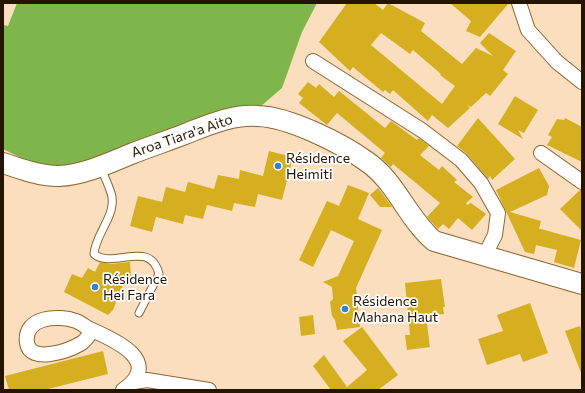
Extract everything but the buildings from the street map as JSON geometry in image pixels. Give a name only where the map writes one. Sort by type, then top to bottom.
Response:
[{"type":"main road","name":"Aroa Tiara'a Aito","points":[[3,163],[38,173],[59,176],[101,167],[213,123],[237,117],[259,116],[285,121],[308,130],[367,161],[388,181],[422,231],[434,241],[582,284]]},
{"type":"street","points":[[519,3],[528,30],[557,62],[582,82]]},
{"type":"street","points":[[313,61],[423,131],[461,160],[481,183],[498,213],[495,235],[484,255]]},
{"type":"street","points":[[541,153],[582,182]]},
{"type":"street","points":[[92,330],[118,341],[132,353],[137,363],[138,374],[128,386]]},
{"type":"street","points":[[128,386],[147,380],[209,390]]},
{"type":"lane","points":[[101,167],[112,198],[112,209],[95,247],[94,254],[103,258],[147,257],[154,260],[157,266],[159,274],[139,313]]},
{"type":"green space","points":[[17,3],[317,3],[302,32],[282,88],[260,107],[74,168],[29,162],[3,149],[3,25],[8,26]]},
{"type":"place","name":"Résidence Heimiti","points":[[278,166]]},
{"type":"place","name":"Résidence Hei Fara","points":[[95,287]]},
{"type":"place","name":"Résidence Mahana Haut","points":[[345,309]]}]
